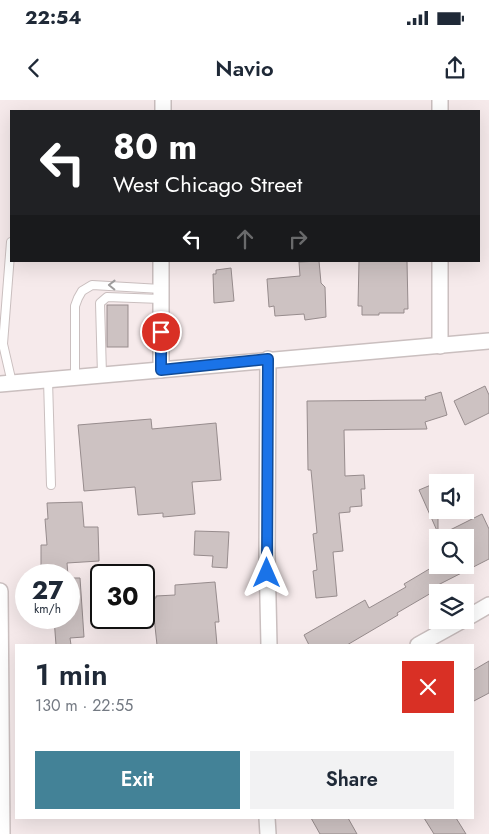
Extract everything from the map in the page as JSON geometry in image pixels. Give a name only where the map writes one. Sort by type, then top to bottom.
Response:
[{"type":"street","points":[[161,262],[161,370]]},
{"type":"street","points":[[440,262],[440,346]]},
{"type":"street","points":[[6,384],[268,359],[489,341]]},
{"type":"street","points":[[268,359],[267,555],[269,644]]},
{"type":"street","points":[[0,591],[6,778],[2,834]]},
{"type":"street","points":[[474,613],[489,605]]},
{"type":"street","points":[[420,644],[446,629]]},
{"type":"street","points":[[268,819],[268,834]]},
{"type":"lane","points":[[6,384],[2,344],[10,253]]},
{"type":"lane","points":[[75,377],[76,306],[82,291],[92,285],[127,286],[161,294]]},
{"type":"lane","points":[[102,375],[100,303],[106,297],[161,294]]},
{"type":"lane","points":[[48,380],[51,485]]},
{"type":"building","points":[[299,262],[319,262],[321,283],[325,287],[326,317],[305,320],[304,314],[275,316],[274,306],[269,307],[267,279],[300,276]]},
{"type":"building","points":[[359,262],[407,262],[408,309],[404,309],[404,313],[362,315],[362,306],[358,306]]},
{"type":"building","points":[[231,268],[234,301],[214,303],[213,274],[216,274],[216,270]]},
{"type":"building","points":[[107,305],[128,305],[128,347],[107,347]]},
{"type":"building","points":[[485,386],[489,395],[489,413],[465,425],[454,401]]},
{"type":"building","points":[[441,392],[447,415],[425,422],[427,429],[344,430],[345,476],[364,475],[365,489],[361,489],[362,506],[350,507],[350,512],[339,513],[343,551],[333,552],[337,596],[316,598],[313,571],[317,570],[313,534],[317,533],[311,470],[308,470],[307,401],[426,400],[425,397]]},
{"type":"building","points":[[151,419],[152,429],[216,423],[221,480],[192,482],[195,514],[163,517],[163,513],[138,515],[135,487],[84,491],[78,425]]},
{"type":"building","points":[[429,486],[429,513],[419,490]]},
{"type":"building","points":[[82,502],[84,527],[98,527],[99,561],[41,564],[41,545],[47,545],[45,519],[48,519],[47,503]]},
{"type":"building","points":[[482,514],[489,529],[489,559],[474,567],[474,529],[452,529]]},
{"type":"building","points":[[432,519],[438,519],[438,529],[436,529]]},
{"type":"building","points":[[195,531],[229,532],[227,568],[212,567],[213,556],[194,555]]},
{"type":"building","points":[[429,569],[429,574],[460,574],[440,584],[429,584],[429,594],[349,644],[308,644],[304,635],[365,600],[369,608],[406,587],[404,584]]},
{"type":"building","points":[[80,578],[84,637],[70,638],[71,644],[56,644],[55,629],[80,629]]},
{"type":"building","points":[[215,582],[219,622],[215,622],[217,644],[157,644],[155,598],[156,596],[175,595],[175,585]]},
{"type":"building","points":[[489,661],[489,693],[474,701],[474,670]]},
{"type":"building","points":[[312,819],[349,819],[357,834],[320,834]]},
{"type":"building","points":[[425,819],[457,819],[466,834],[434,834]]},
{"type":"route","points":[[161,332],[161,370],[268,359],[267,573]]}]
